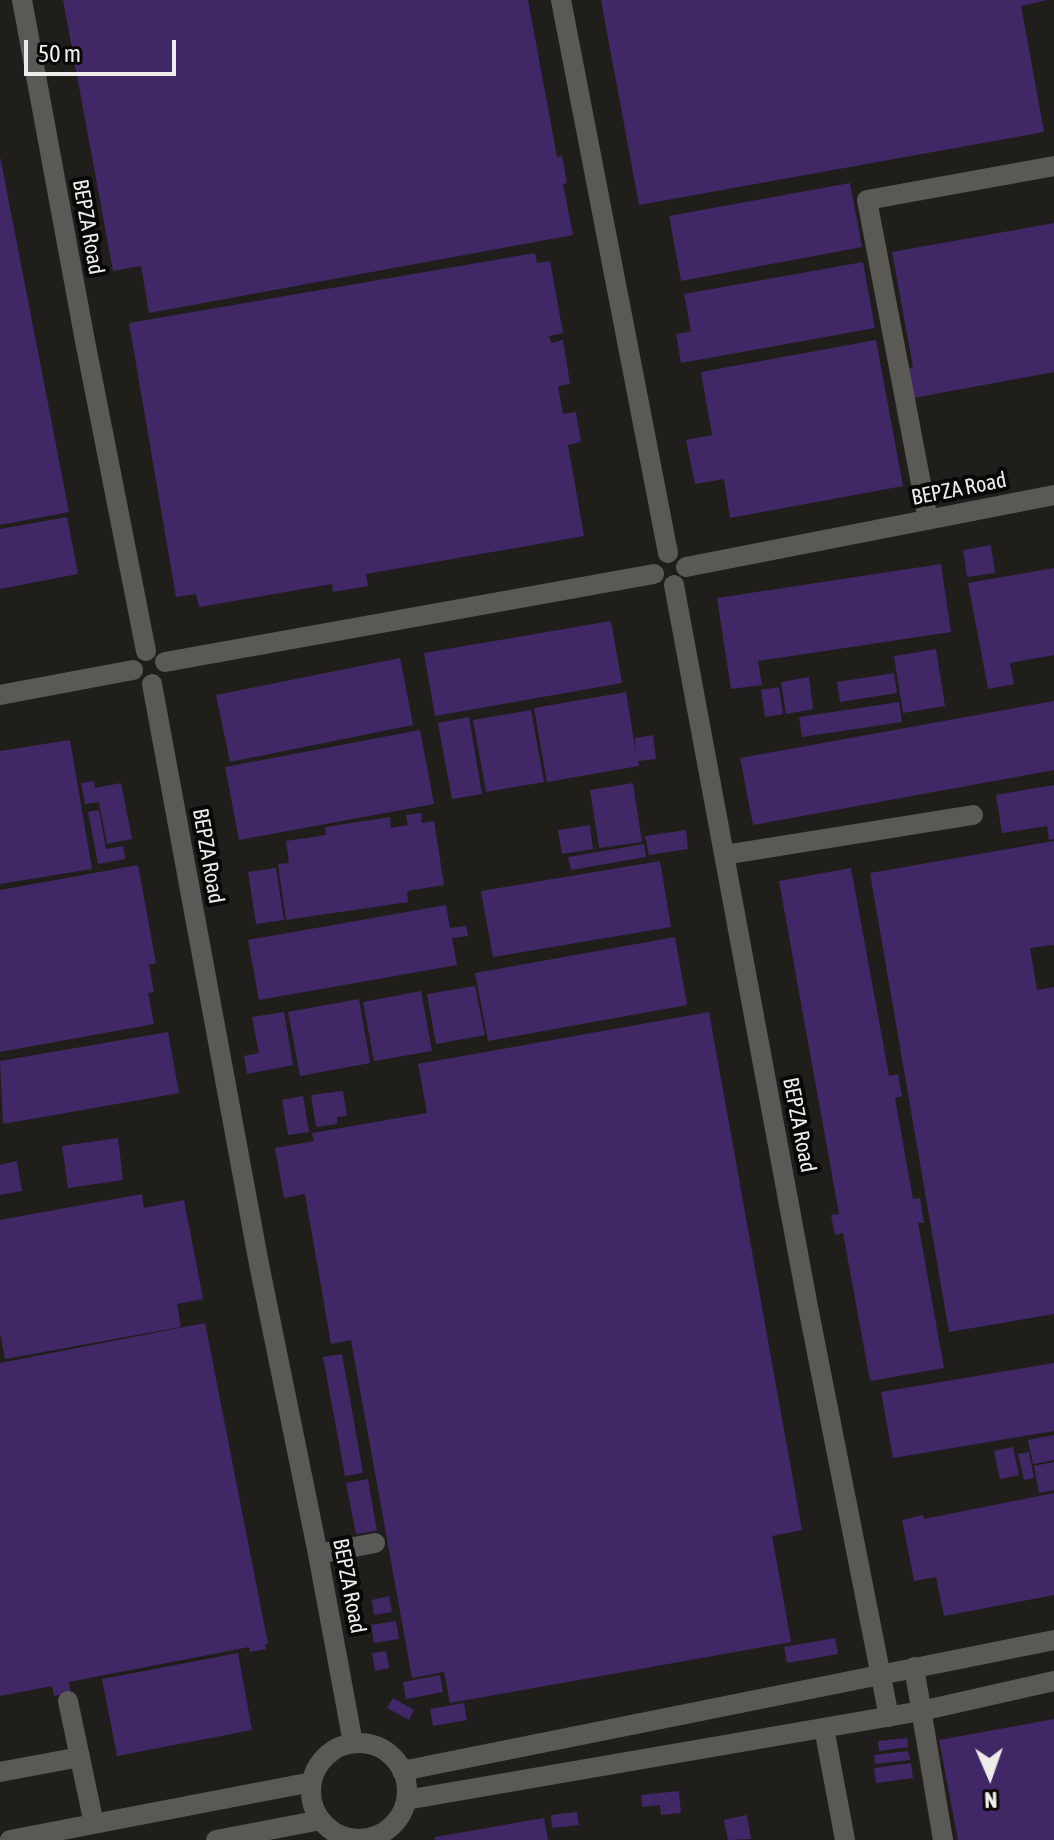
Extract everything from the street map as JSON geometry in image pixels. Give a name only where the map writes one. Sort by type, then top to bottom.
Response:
[{"type":"lane","name":"BEPZA Road","points":[[22,0],[146,651]]},
{"type":"lane","points":[[561,0],[668,553]]},
{"type":"lane","points":[[928,520],[867,200],[1054,166]]},
{"type":"lane","name":"BEPZA Road","points":[[686,567],[1054,495]]},
{"type":"lane","points":[[668,553],[679,555],[686,567],[685,575],[674,585],[661,583],[654,574],[658,558],[668,553]]},
{"type":"lane","points":[[165,662],[654,574]]},
{"type":"lane","name":"BEPZA Road","points":[[674,585],[808,1307],[889,1717]]},
{"type":"lane","points":[[146,651],[157,653],[165,662],[165,673],[152,684],[141,682],[133,670],[136,657],[146,651]]},
{"type":"lane","points":[[0,695],[133,670]]},
{"type":"lane","name":"BEPZA Road","points":[[152,684],[259,1264],[353,1743]]},
{"type":"lane","points":[[724,855],[973,815]]},
{"type":"lane","points":[[318,1554],[375,1543]]},
{"type":"lane","points":[[402,1771],[1054,1640]]},
{"type":"lane","points":[[914,1667],[943,1840]]},
{"type":"lane","points":[[406,1800],[889,1717],[1054,1681]]},
{"type":"lane","points":[[68,1701],[94,1824]]},
{"type":"lane","points":[[824,1728],[845,1840]]},
{"type":"lane","points":[[353,1743],[373,1745],[397,1762],[407,1790],[406,1800],[392,1826],[365,1839],[345,1837],[328,1827],[312,1802],[315,1772],[326,1756],[353,1743]]},
{"type":"lane","points":[[0,1772],[80,1757]]},
{"type":"lane","points":[[10,1840],[312,1782]]},
{"type":"lane","points":[[216,1840],[321,1820]]},
{"type":"building","points":[[63,0],[528,0],[557,157],[562,156],[567,183],[563,184],[573,235],[149,313],[141,266],[113,271]]},
{"type":"building","points":[[601,0],[1047,0],[1021,6],[1044,132],[639,205]]},
{"type":"building","points":[[0,156],[69,512],[0,525]]},
{"type":"building","points":[[850,183],[862,247],[681,281],[669,216]]},
{"type":"building","points":[[1054,223],[1054,372],[913,398],[908,369],[913,367],[892,252]]},
{"type":"building","points":[[535,253],[537,263],[550,261],[563,333],[549,336],[551,343],[563,340],[570,384],[558,386],[563,414],[576,412],[581,442],[568,445],[584,536],[366,574],[368,586],[333,592],[332,584],[199,607],[196,594],[176,597],[129,323]]},
{"type":"building","points":[[863,262],[875,328],[681,363],[676,334],[691,331],[684,294]]},
{"type":"building","points":[[876,340],[903,486],[730,518],[724,479],[695,484],[686,440],[712,435],[701,372]]},
{"type":"building","points":[[67,517],[78,574],[0,589],[0,529]]},
{"type":"building","points":[[991,545],[995,573],[967,577],[963,550]]},
{"type":"building","points":[[941,564],[951,632],[758,661],[762,685],[731,689],[717,598]]},
{"type":"building","points":[[1054,568],[1054,655],[1010,663],[1014,684],[988,689],[968,583]]},
{"type":"building","points":[[611,621],[622,683],[435,716],[424,653]]},
{"type":"building","points":[[936,649],[945,706],[903,713],[894,656]]},
{"type":"building","points":[[400,658],[413,725],[230,762],[216,695]]},
{"type":"building","points":[[894,673],[897,693],[840,702],[837,682]]},
{"type":"building","points":[[809,677],[813,709],[786,714],[781,682]]},
{"type":"building","points":[[779,687],[783,714],[765,717],[761,690]]},
{"type":"building","points":[[626,692],[636,753],[635,738],[653,735],[656,759],[638,761],[639,766],[547,782],[534,708]]},
{"type":"building","points":[[1054,701],[1054,770],[753,825],[740,758]]},
{"type":"building","points":[[899,702],[902,722],[802,737],[799,717]]},
{"type":"building","points":[[531,710],[544,782],[486,792],[473,720]]},
{"type":"building","points":[[469,717],[482,794],[452,799],[438,723]]},
{"type":"building","points":[[420,730],[434,804],[239,840],[225,767]]},
{"type":"building","points":[[70,740],[92,869],[0,884],[0,751]]},
{"type":"building","points":[[94,781],[95,788],[121,783],[132,839],[107,844],[99,802],[85,804],[81,783]]},
{"type":"building","points":[[633,783],[642,842],[599,848],[590,790]]},
{"type":"building","points":[[1054,785],[1054,839],[1049,840],[1047,826],[1002,833],[996,795]]},
{"type":"building","points":[[99,810],[106,849],[123,846],[125,859],[98,864],[88,812]]},
{"type":"building","points":[[421,813],[422,823],[434,821],[444,885],[407,891],[408,902],[286,920],[278,864],[289,863],[286,841],[326,835],[325,827],[390,817],[391,828],[408,825],[406,815]]},
{"type":"building","points":[[590,825],[593,849],[562,854],[558,830]]},
{"type":"building","points":[[686,830],[688,849],[649,855],[645,836]]},
{"type":"building","points":[[1054,841],[1054,945],[1030,948],[1037,990],[1054,987],[1054,1314],[949,1332],[870,873]]},
{"type":"building","points":[[644,844],[646,857],[571,870],[568,857]]},
{"type":"building","points":[[660,861],[671,927],[493,957],[481,891]]},
{"type":"building","points":[[138,865],[156,963],[149,965],[154,992],[148,993],[154,1024],[0,1052],[0,890]]},
{"type":"building","points":[[276,868],[284,920],[256,924],[248,872]]},
{"type":"building","points":[[851,868],[889,1076],[898,1074],[902,1096],[895,1098],[913,1199],[920,1198],[924,1223],[918,1223],[944,1368],[870,1381],[843,1233],[835,1235],[831,1215],[839,1214],[779,881]]},
{"type":"building","points":[[446,905],[450,928],[466,926],[468,936],[452,938],[457,965],[259,1000],[248,940]]},
{"type":"building","points":[[675,937],[687,1005],[488,1041],[475,973]]},
{"type":"building","points":[[475,986],[485,1035],[436,1044],[427,994]]},
{"type":"building","points":[[421,991],[432,1051],[374,1061],[363,1002]]},
{"type":"building","points":[[359,999],[370,1063],[300,1076],[288,1012]]},
{"type":"building","points":[[284,1012],[293,1065],[247,1074],[244,1056],[259,1053],[252,1017]]},
{"type":"building","points":[[709,1012],[802,1530],[772,1536],[791,1642],[450,1703],[444,1672],[412,1678],[351,1340],[331,1344],[305,1194],[284,1198],[275,1148],[314,1141],[312,1133],[427,1113],[418,1064]]},
{"type":"building","points":[[168,1032],[179,1093],[3,1124],[0,1061]]},
{"type":"building","points":[[343,1091],[347,1116],[337,1117],[337,1124],[316,1127],[311,1095]]},
{"type":"building","points":[[303,1096],[309,1132],[288,1135],[282,1100]]},
{"type":"building","points":[[118,1138],[123,1180],[68,1188],[62,1146]]},
{"type":"building","points":[[17,1161],[22,1191],[0,1195],[0,1165]]},
{"type":"building","points":[[142,1194],[144,1208],[184,1200],[203,1299],[177,1304],[181,1327],[5,1359],[0,1333],[0,1220]]},
{"type":"building","points":[[205,1323],[268,1644],[265,1644],[266,1649],[250,1652],[249,1647],[69,1682],[71,1693],[54,1696],[52,1686],[0,1696],[0,1363]]},
{"type":"building","points":[[342,1354],[363,1473],[345,1476],[323,1357]]},
{"type":"building","points":[[1054,1363],[1054,1431],[893,1458],[881,1392]]},
{"type":"building","points":[[1054,1435],[1054,1460],[1033,1464],[1028,1440]]},
{"type":"building","points":[[1013,1447],[1019,1475],[1000,1479],[994,1451]]},
{"type":"building","points":[[1029,1452],[1034,1478],[1024,1480],[1018,1454]]},
{"type":"building","points":[[1054,1462],[1054,1490],[1039,1493],[1034,1466]]},
{"type":"building","points":[[368,1479],[377,1531],[356,1534],[346,1483]]},
{"type":"building","points":[[1054,1493],[1054,1595],[944,1616],[936,1577],[914,1581],[902,1520],[923,1515],[924,1519]]},
{"type":"building","points":[[389,1596],[392,1612],[374,1615],[372,1600]]},
{"type":"building","points":[[396,1621],[399,1639],[374,1643],[371,1625]]},
{"type":"building","points":[[835,1638],[838,1654],[787,1663],[784,1647]]},
{"type":"building","points":[[386,1651],[389,1668],[375,1671],[372,1653]]},
{"type":"building","points":[[238,1653],[252,1730],[117,1756],[102,1679]]},
{"type":"building","points":[[440,1675],[443,1692],[406,1699],[403,1682]]},
{"type":"building","points":[[393,1698],[414,1710],[409,1720],[387,1708]]},
{"type":"building","points":[[464,1703],[467,1720],[433,1726],[430,1709]]},
{"type":"building","points":[[1054,1719],[1054,1840],[958,1840],[939,1740]]},
{"type":"building","points":[[907,1738],[908,1747],[879,1751],[878,1741]]},
{"type":"building","points":[[908,1751],[910,1760],[875,1764],[874,1755]]},
{"type":"building","points":[[911,1763],[913,1778],[876,1783],[874,1768]]},
{"type":"building","points":[[679,1791],[681,1813],[661,1815],[660,1805],[642,1807],[641,1795]]},
{"type":"building","points":[[577,1812],[579,1825],[552,1828],[551,1815]]},
{"type":"building","points":[[747,1815],[751,1839],[728,1840],[724,1820]]},
{"type":"building","points":[[544,1818],[548,1840],[435,1840],[435,1837]]}]
